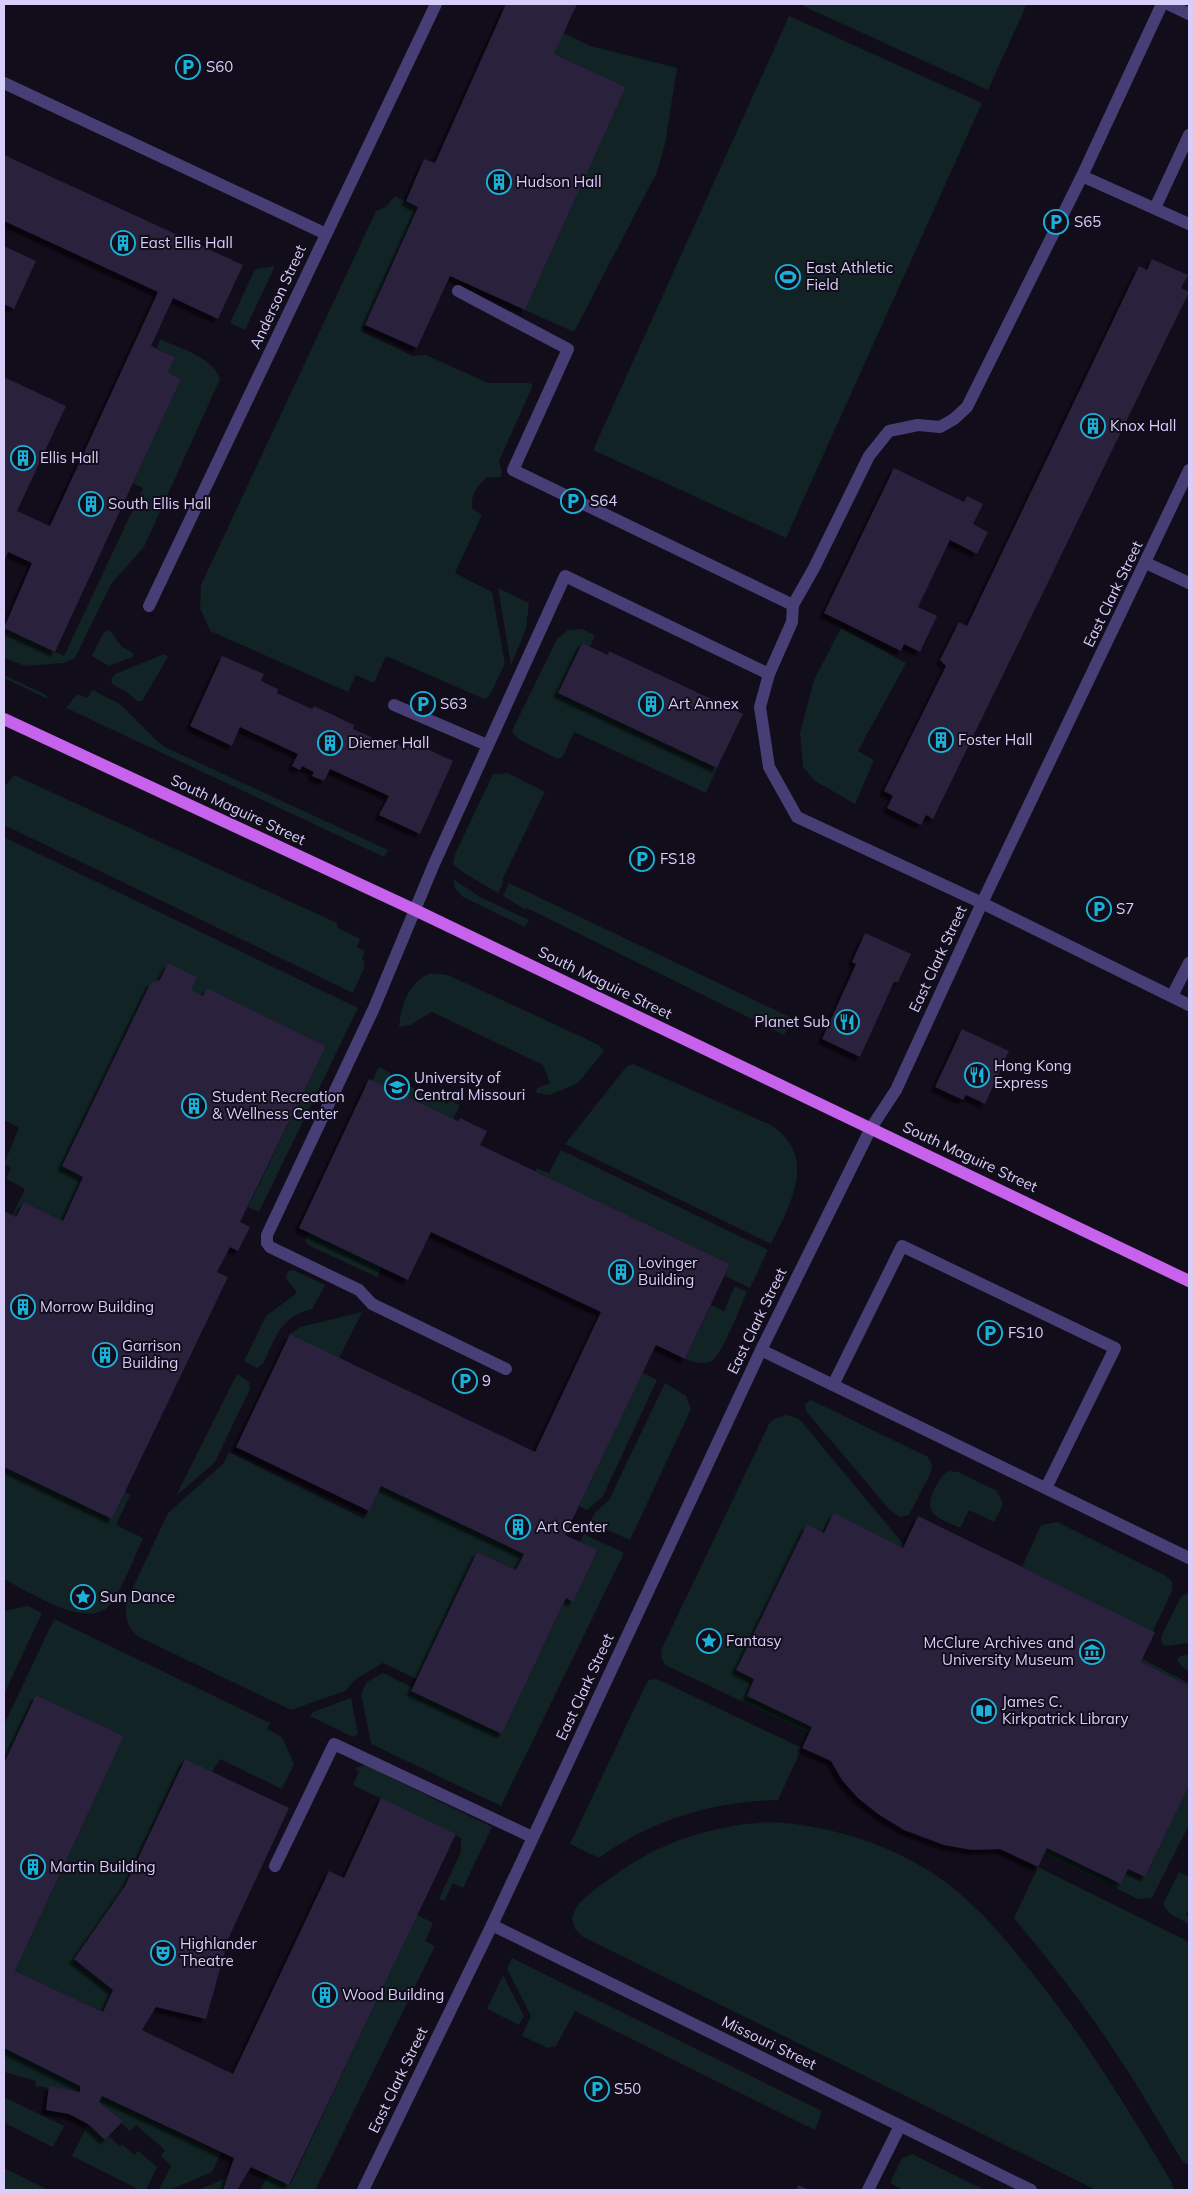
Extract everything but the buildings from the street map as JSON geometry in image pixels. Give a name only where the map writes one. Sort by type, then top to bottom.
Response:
[{"type":"main road","name":"South Maguire Street","points":[[4,719],[415,910],[1189,1280]]},
{"type":"street","name":"Anderson Street","points":[[149,606],[436,4]]},
{"type":"street","points":[[1162,4],[1082,176],[967,407],[954,419],[940,427],[918,425],[890,431],[869,456],[814,568],[793,605],[792,622],[769,674],[760,707],[769,767],[797,817],[982,903],[1189,1005]]},
{"type":"street","points":[[1168,4],[1189,14]]},
{"type":"street","points":[[4,83],[326,234]]},
{"type":"street","points":[[1155,208],[1189,135]]},
{"type":"street","points":[[1082,176],[1189,224]]},
{"type":"street","points":[[458,291],[568,349],[513,470],[793,605]]},
{"type":"street","name":"East Clark Street","points":[[363,2190],[492,1925],[761,1350],[871,1128],[896,1090],[982,903],[1146,564],[1189,470]]},
{"type":"street","points":[[1146,564],[1189,583]]},
{"type":"street","points":[[506,1370],[372,1304],[359,1290],[282,1253],[267,1243],[267,1235],[374,1008],[487,745],[565,576],[769,674]]},
{"type":"street","points":[[394,705],[487,745]]},
{"type":"street","points":[[1172,996],[1189,963]]},
{"type":"street","points":[[833,1385],[902,1246],[1115,1348],[1046,1488]]},
{"type":"street","points":[[761,1350],[1189,1558]]},
{"type":"street","points":[[275,1866],[334,1744],[532,1838]]},
{"type":"street","name":"Missouri Street","points":[[492,1925],[1031,2190]]},
{"type":"street","points":[[868,2190],[900,2126]]},
{"type":"shaded area","points":[[804,4],[1027,4],[988,90],[803,6]]},
{"type":"shaded area","name":"East Athletic Field","points":[[789,16],[982,103],[786,538],[593,450]]},
{"type":"shaded area","points":[[563,33],[591,46],[677,68],[665,144],[657,172],[574,332],[525,310],[626,87],[554,54]]},
{"type":"shaded area","points":[[395,196],[418,207],[362,332],[413,356],[426,355],[488,383],[529,383],[533,385],[499,461],[502,472],[501,477],[488,477],[478,487],[472,499],[472,508],[482,515],[455,573],[492,592],[505,664],[489,697],[484,699],[386,656],[374,683],[356,675],[348,692],[210,631],[200,608],[201,585],[376,211],[386,207]]},
{"type":"shaded area","points":[[275,266],[245,330],[230,323],[255,269]]},
{"type":"shaded area","points":[[160,339],[203,359],[216,371],[220,379],[144,547],[111,584],[75,658],[64,663],[25,666],[4,658],[4,628],[64,656],[143,488],[133,483],[181,379],[168,373],[175,357],[157,348]]},
{"type":"shaded area","points":[[498,588],[529,603],[526,629],[511,665]]},
{"type":"shaded area","points":[[841,628],[906,663],[858,751],[874,760],[855,804],[815,781],[803,767],[800,733],[814,680]]},
{"type":"shaded area","points":[[582,629],[595,635],[590,647],[581,643],[558,693],[717,768],[706,793],[574,732],[563,756],[558,759],[518,739],[512,731],[557,639],[568,630]]},
{"type":"shaded area","points":[[107,630],[111,632],[121,646],[133,653],[133,657],[109,666],[92,656],[103,633]]},
{"type":"shaded area","points":[[164,654],[168,657],[142,701],[137,701],[128,693],[112,684],[111,679],[115,674]]},
{"type":"shaded area","points":[[4,675],[46,695],[48,699],[4,678]]},
{"type":"shaded area","points":[[92,690],[120,704],[165,747],[388,850],[384,857],[66,708],[77,694],[88,698]]},
{"type":"shaded area","points":[[508,773],[545,792],[502,880],[504,881],[498,893],[464,873],[453,864],[455,854],[493,774]]},
{"type":"shaded area","points":[[14,775],[337,923],[338,928],[360,939],[357,947],[365,951],[362,959],[364,960],[364,968],[353,993],[4,825],[4,787]]},
{"type":"shaded area","points":[[4,837],[358,1008],[259,1212],[248,1207],[326,1046],[207,988],[203,996],[191,990],[168,964],[160,980],[151,982],[62,1166],[83,1177],[63,1221],[24,1202],[16,1217],[12,1216],[25,1189],[6,1179],[11,1168],[4,1164],[19,1128],[4,1120]]},
{"type":"shaded area","points":[[453,879],[480,897],[529,920],[525,927],[463,897],[455,888]]},
{"type":"shaded area","points":[[509,883],[792,1018],[784,1035],[527,908],[526,910],[503,896]]},
{"type":"shaded area","points":[[431,973],[448,975],[599,1045],[604,1051],[578,1083],[550,1095],[536,1093],[537,1088],[550,1083],[543,1065],[432,1012],[410,1025],[399,1027],[404,1002],[412,988],[423,977]]},
{"type":"shaded area","points":[[633,1064],[771,1125],[786,1138],[794,1151],[797,1166],[796,1182],[786,1213],[771,1244],[565,1144],[627,1066]]},
{"type":"shaded area","points":[[379,1067],[391,1073],[390,1077],[447,1104],[449,1100],[460,1105],[453,1119],[372,1081]]},
{"type":"shaded area","points":[[561,1150],[768,1250],[750,1288],[725,1276],[730,1264],[535,1171],[537,1168],[549,1173]]},
{"type":"shaded area","points":[[309,1233],[382,1267],[377,1277],[308,1245],[305,1240]]},
{"type":"shaded area","points":[[293,1270],[325,1285],[312,1309],[301,1313],[285,1323],[263,1364],[257,1368],[244,1361],[266,1316],[297,1293],[286,1278],[288,1271]]},
{"type":"shaded area","points":[[735,1286],[747,1292],[721,1350],[712,1361],[706,1363],[685,1359],[711,1305],[724,1311]]},
{"type":"shaded area","points":[[362,1312],[339,1358],[290,1334],[300,1327]]},
{"type":"shaded area","points":[[642,1372],[657,1380],[603,1496],[587,1510],[579,1506]]},
{"type":"shaded area","points":[[237,1374],[249,1382],[250,1389],[215,1462],[176,1496]]},
{"type":"shaded area","points":[[665,1383],[686,1396],[691,1409],[630,1540],[590,1522],[594,1514],[609,1500]]},
{"type":"shaded area","points":[[811,1400],[928,1457],[932,1465],[931,1472],[909,1515],[900,1517],[889,1509],[806,1411],[805,1404]]},
{"type":"shaded area","points":[[786,1415],[801,1421],[904,1545],[903,1548],[834,1514],[824,1533],[807,1525],[736,1670],[754,1679],[747,1696],[812,1727],[809,1733],[665,1665],[661,1657],[662,1648],[769,1424],[774,1419]]},
{"type":"shaded area","points":[[229,1452],[364,1519],[381,1486],[524,1554],[516,1570],[477,1552],[417,1679],[383,1663],[356,1679],[345,1691],[291,1710],[139,1637],[128,1624],[126,1609],[128,1598],[168,1513],[224,1463]]},
{"type":"shaded area","points":[[4,1467],[112,1519],[125,1492],[130,1495],[116,1525],[143,1538],[123,1583],[109,1606],[99,1612],[86,1614],[72,1611],[41,1599],[4,1579]]},
{"type":"shaded area","points":[[948,1471],[958,1472],[997,1491],[1003,1504],[994,1522],[969,1510],[960,1528],[935,1515],[930,1506],[931,1499],[943,1475]]},
{"type":"shaded area","points":[[1057,1522],[1166,1576],[1172,1582],[1172,1591],[1153,1631],[1022,1567],[1041,1525]]},
{"type":"shaded area","points":[[584,1534],[624,1553],[501,1806],[371,1744],[361,1694],[367,1682],[383,1673],[413,1688],[411,1691],[502,1734],[566,1598],[573,1601],[598,1551],[580,1542]]},
{"type":"shaded area","points":[[1189,1592],[1189,1643],[1163,1645],[1162,1635],[1181,1597]]},
{"type":"shaded area","points":[[28,1606],[42,1613],[4,1694],[4,1611]]},
{"type":"shaded area","points":[[54,1619],[270,1723],[267,1729],[282,1737],[294,1764],[282,1789],[220,1759],[212,1772],[184,1759],[125,1886],[74,1958],[113,1990],[103,2012],[15,1971],[124,1736],[36,1695],[6,1758],[4,1757],[4,1725]]},
{"type":"shaded area","points":[[1189,1654],[1189,1671],[1182,1667],[1177,1660],[1179,1657]]},
{"type":"shaded area","points":[[1142,1659],[1189,1683],[1189,1686],[1141,1662]]},
{"type":"shaded area","points":[[657,1679],[802,1748],[778,1800],[730,1804],[684,1815],[640,1833],[599,1858],[570,1844],[646,1684],[649,1680]]},
{"type":"shaded area","points":[[351,1698],[358,1734],[353,1737],[310,1716],[313,1712]]},
{"type":"shaded area","points":[[365,1765],[492,1827],[463,1888],[453,1883],[444,1901],[439,1899],[461,1852],[461,1838],[353,1785],[359,1772],[355,1768]]},
{"type":"shaded area","points":[[1189,1786],[1189,1825],[1152,1898],[1138,1899],[1044,1854],[1047,1848],[1121,1884],[1128,1869],[1145,1877]]},
{"type":"shaded area","points":[[767,1822],[811,1826],[875,1844],[934,1874],[972,1904],[1005,1939],[1065,2016],[1120,2098],[1172,2183],[1174,2190],[1096,2190],[583,1937],[575,1929],[572,1919],[576,1908],[583,1899],[620,1871],[640,1859],[679,1840],[699,1834],[721,1828]]},
{"type":"shaded area","points":[[1038,1867],[1189,1942],[1189,2165],[1183,2162],[1136,2084],[1095,2022],[1014,1918]]},
{"type":"shaded area","points":[[1179,1872],[1189,1877],[1189,1909],[1186,1915],[1189,1917],[1189,1924],[1170,1914],[1163,1904]]},
{"type":"shaded area","points":[[417,1915],[433,1923],[425,1941],[435,1946],[315,2190],[260,2190],[268,2175],[290,2185]]},
{"type":"shaded area","points":[[512,1958],[822,2111],[815,2130],[575,2011],[556,2046],[548,2048],[522,2036],[531,2016],[507,1969]]},
{"type":"shaded area","points":[[503,1975],[524,2016],[519,2025],[487,2009]]},
{"type":"shaded area","points":[[4,2048],[80,2086],[80,2092],[35,2086],[36,2081],[4,2072]]},
{"type":"shaded area","points":[[102,2096],[221,2153],[212,2172],[170,2190],[159,2190],[171,2166],[161,2156],[165,2150],[136,2125],[130,2131],[121,2123],[123,2121],[99,2102]]},
{"type":"shaded area","points":[[6,2098],[64,2126],[53,2147],[5,2123],[4,2103]]},
{"type":"shaded area","points":[[88,2124],[105,2140],[109,2136],[120,2147],[122,2144],[134,2155],[138,2151],[157,2167],[146,2190],[140,2190],[72,2156]]},
{"type":"shaded area","points":[[912,2154],[985,2190],[903,2190],[890,2183],[902,2158]]},
{"type":"shaded area","points":[[4,2168],[49,2190],[4,2190]]},
{"type":"shaded area","points":[[227,2174],[230,2175],[223,2190],[198,2190],[224,2179]]},
{"type":"place","name":"S60","points":[[188,67]]},
{"type":"place","name":"Hudson Hall","points":[[499,182]]},
{"type":"place","name":"S65","points":[[1056,222]]},
{"type":"place","name":"East Ellis Hall","points":[[123,243]]},
{"type":"place","name":"East Athletic Field","points":[[788,277]]},
{"type":"place","name":"Knox Hall","points":[[1093,426]]},
{"type":"place","name":"Ellis Hall","points":[[23,458]]},
{"type":"place","name":"S64","points":[[573,501]]},
{"type":"place","name":"South Ellis Hall","points":[[91,504]]},
{"type":"place","name":"S63","points":[[423,704]]},
{"type":"place","name":"Art Annex","points":[[651,704]]},
{"type":"place","name":"Foster Hall","points":[[941,740]]},
{"type":"place","name":"Diemer Hall","points":[[330,743]]},
{"type":"place","name":"FS18","points":[[642,859]]},
{"type":"place","name":"S7","points":[[1099,909]]},
{"type":"place","name":"Planet Sub","points":[[847,1022]]},
{"type":"place","name":"Hong Kong Express","points":[[977,1075]]},
{"type":"place","name":"University of Central Missouri","points":[[397,1087]]},
{"type":"place","name":"Student Recreation & Wellness Center","points":[[194,1106]]},
{"type":"place","name":"Lovinger Building","points":[[621,1272]]},
{"type":"place","name":"Morrow Building","points":[[23,1307]]},
{"type":"place","name":"FS10","points":[[990,1333]]},
{"type":"place","name":"Garrison Building","points":[[105,1355]]},
{"type":"place","name":"9","points":[[465,1381]]},
{"type":"place","name":"Art Center","points":[[518,1527]]},
{"type":"place","name":"Sun Dance","points":[[83,1597]]},
{"type":"place","name":"Fantasy","points":[[709,1641]]},
{"type":"place","name":"McClure Archives and University Museum","points":[[1092,1652]]},
{"type":"place","name":"James C. Kirkpatrick Library","points":[[984,1711]]},
{"type":"place","name":"Martin Building","points":[[33,1867]]},
{"type":"place","name":"Highlander Theatre","points":[[163,1953]]},
{"type":"place","name":"Wood Building","points":[[325,1995]]},
{"type":"place","name":"S50","points":[[597,2089]]}]
